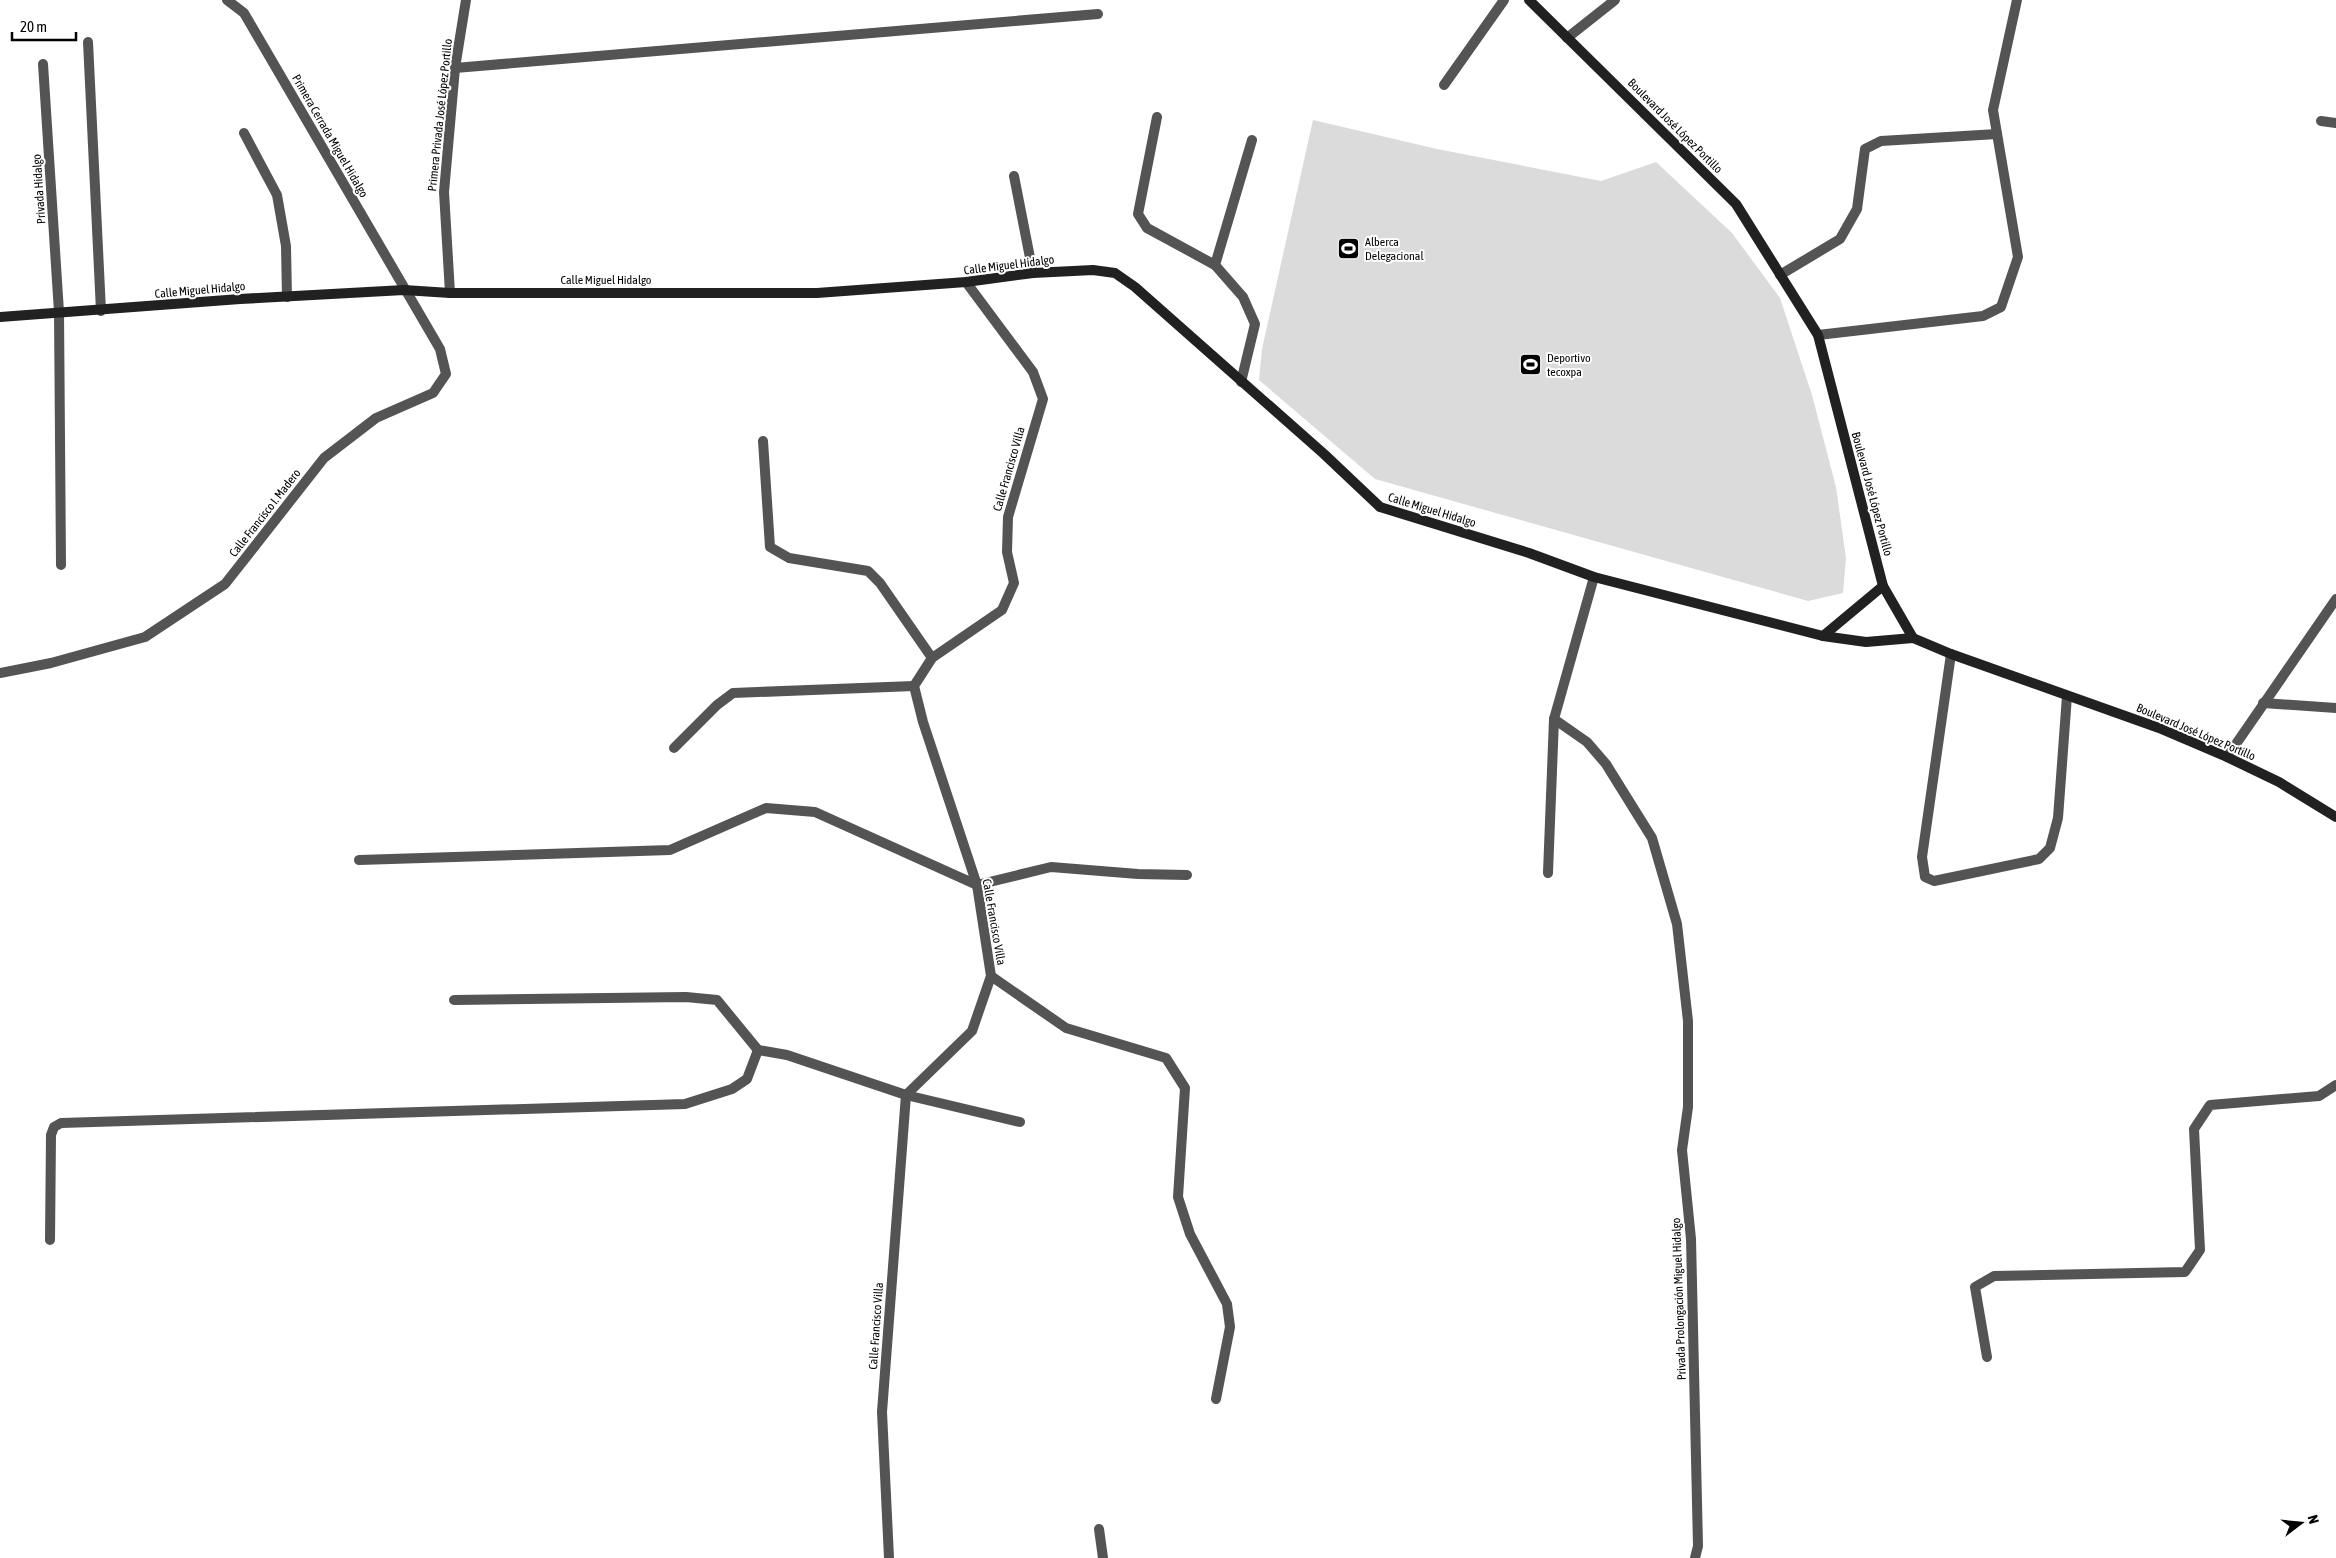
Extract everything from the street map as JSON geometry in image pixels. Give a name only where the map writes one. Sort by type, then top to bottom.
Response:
[{"type":"street","name":"Primera Cerrada Miguel Hidalgo","points":[[227,0],[244,13],[404,290]]},
{"type":"street","name":"Primera Privada José López Portillo","points":[[450,292],[444,192],[455,68],[466,0]]},
{"type":"street","points":[[1444,85],[1504,0]]},
{"type":"street","name":"Boulevard José López Portillo","points":[[1529,0],[1736,204],[1818,335],[1883,586],[1913,638],[1951,654],[2159,728],[2279,782],[2336,817]]},
{"type":"street","points":[[1567,38],[1615,0]]},
{"type":"street","points":[[1818,335],[1984,316],[2001,308],[2018,257],[1993,110],[2017,0]]},
{"type":"street","points":[[455,68],[1098,14]]},
{"type":"street","points":[[88,42],[101,311]]},
{"type":"street","name":"Privada Hidalgo","points":[[43,64],[59,312],[60,565]]},
{"type":"street","points":[[1158,117],[1138,214],[1147,228],[1215,265],[1243,297],[1255,324],[1241,382]]},
{"type":"street","points":[[2320,121],[2336,123]]},
{"type":"street","points":[[244,133],[277,195],[286,246],[287,297]]},
{"type":"street","points":[[1780,275],[1840,239],[1857,209],[1865,149],[1881,142],[1997,134]]},
{"type":"street","points":[[1215,265],[1252,140]]},
{"type":"street","points":[[1014,176],[1033,272]]},
{"type":"street","name":"Calle Miguel Hidalgo","points":[[0,317],[404,290],[450,292],[817,293],[966,282],[1033,272],[1093,270],[1115,273],[1135,287],[1324,454],[1380,507],[1529,553],[1594,577],[1823,636],[1866,642],[1913,638]]},
{"type":"street","name":"Calle Francisco Villa","points":[[889,1558],[882,1412],[906,1095],[972,1031],[991,976],[977,885],[923,722],[914,686],[932,658],[1002,610],[1014,583],[1007,552],[1008,517],[1043,399],[1033,372],[966,282]]},
{"type":"street","name":"Calle Francisco I. Madero","points":[[0,673],[51,663],[145,637],[225,584],[324,458],[376,418],[433,393],[446,374],[440,349],[404,290]]},
{"type":"street","points":[[763,441],[770,547],[789,558],[868,571],[880,583],[932,658]]},
{"type":"street","points":[[1548,873],[1554,719],[1594,577]]},
{"type":"street","points":[[1823,636],[1883,586]]},
{"type":"street","points":[[2227,757],[2263,702],[2336,599]]},
{"type":"street","points":[[1951,654],[1922,857],[1925,877],[1934,881],[2039,859],[2050,848],[2058,818],[2067,696]]},
{"type":"street","points":[[674,748],[717,705],[733,693],[914,686]]},
{"type":"street","points":[[2263,702],[2336,708]]},
{"type":"street","name":"Privada Prolongación Miguel Hidalgo","points":[[1554,719],[1587,742],[1606,764],[1652,838],[1677,924],[1688,1021],[1688,1107],[1682,1150],[1691,1239],[1698,1546],[1695,1558]]},
{"type":"street","points":[[360,860],[670,850],[766,808],[815,812],[977,885],[1051,867],[1138,874],[1187,875]]},
{"type":"street","points":[[991,976],[1066,1028],[1166,1058],[1185,1088],[1178,1197],[1190,1234],[1227,1304],[1230,1327],[1216,1399]]},
{"type":"street","points":[[454,1000],[686,997],[717,1000],[758,1050],[787,1054],[906,1095],[1020,1122]]},
{"type":"street","points":[[50,1240],[51,1135],[54,1127],[61,1123],[685,1104],[732,1089],[747,1079],[758,1050]]},
{"type":"street","points":[[1986,1357],[1975,1287],[1994,1276],[2185,1272],[2200,1250],[2194,1128],[2210,1105],[2320,1096],[2336,1085]]},
{"type":"street","points":[[1099,1529],[1104,1558]]},
{"type":"shaded area","name":"Deportivo tecoxpa","points":[[1313,120],[1437,149],[1601,181],[1656,162],[1732,233],[1780,298],[1812,395],[1836,487],[1846,558],[1843,593],[1808,601],[1375,479],[1259,380],[1262,349]]},
{"type":"place","name":"Alberca Delegacional","points":[[1349,249]]},
{"type":"place","name":"Deportivo tecoxpa","points":[[1531,365]]}]
